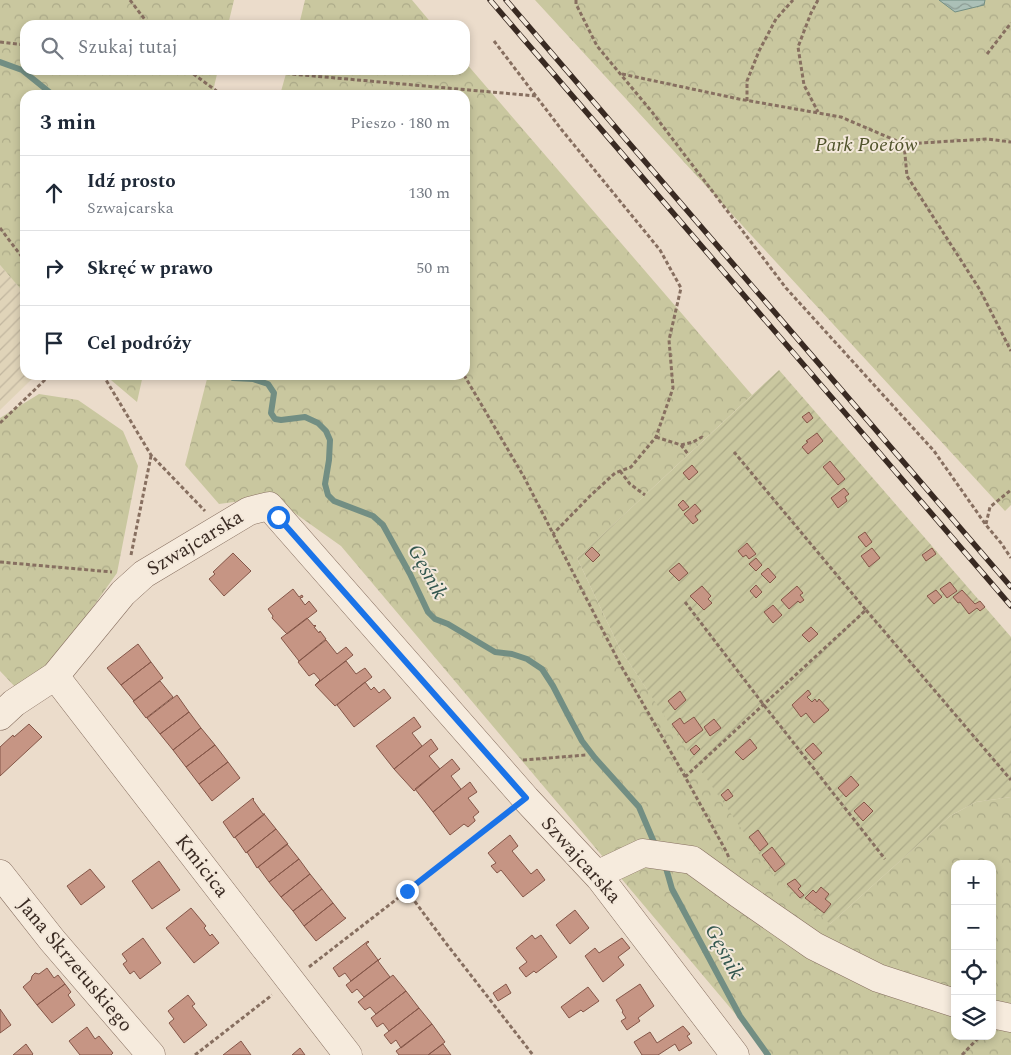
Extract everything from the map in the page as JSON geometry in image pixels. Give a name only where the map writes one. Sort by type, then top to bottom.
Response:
[{"type":"street","name":"Szwajcarska","points":[[5,702],[55,676],[125,583],[144,574],[249,510],[269,506],[526,798],[600,878],[735,1055]]},
{"type":"street","name":"Kmicica","points":[[55,676],[281,988],[348,1055]]},
{"type":"street","points":[[600,878],[607,870],[643,853],[692,860],[814,946],[878,978],[951,1002]]},
{"type":"street","name":"Jana Skrzetuskiego","points":[[0,874],[52,940],[151,1055]]},
{"type":"street","points":[[996,1015],[1011,1018]]},
{"type":"path","points":[[130,0],[144,20]]},
{"type":"path","points":[[576,0],[576,4],[597,46],[652,112],[786,288],[934,451],[1011,558]]},
{"type":"path","points":[[747,101],[747,81],[759,51],[776,19],[793,0]]},
{"type":"path","points":[[818,0],[798,47],[804,85],[818,113]]},
{"type":"path","points":[[987,54],[1011,23]]},
{"type":"path","points":[[494,41],[561,129],[660,250],[681,288],[670,340],[673,388],[656,437],[631,467],[615,473],[554,534]]},
{"type":"path","points":[[0,42],[20,44]]},
{"type":"path","points":[[621,74],[747,101],[841,117],[904,144],[987,139],[1011,142]]},
{"type":"path","points":[[195,75],[215,90]]},
{"type":"path","points":[[303,75],[469,90]]},
{"type":"path","points":[[470,90],[536,96]]},
{"type":"path","points":[[904,144],[907,176],[980,290],[1011,351]]},
{"type":"path","points":[[0,228],[20,254]]},
{"type":"path","points":[[0,423],[45,380]]},
{"type":"path","points":[[106,380],[151,455],[221,527]]},
{"type":"path","points":[[467,380],[524,477],[620,664],[685,777],[730,861]]},
{"type":"path","points":[[656,437],[681,445],[702,437],[704,439]]},
{"type":"path","points":[[681,445],[688,454]]},
{"type":"path","points":[[734,452],[1011,780]]},
{"type":"path","points":[[131,555],[151,455]]},
{"type":"path","points":[[620,471],[630,484],[645,495]]},
{"type":"path","points":[[986,525],[990,507],[1011,490]]},
{"type":"path","points":[[0,562],[125,583]]},
{"type":"path","points":[[685,602],[885,859]]},
{"type":"path","points":[[685,777],[866,610]]},
{"type":"path","points":[[529,760],[586,754]]},
{"type":"path","points":[[195,1055],[526,798]]},
{"type":"path","points":[[407,891],[533,1055]]},
{"type":"path","points":[[962,1055],[976,1040]]},
{"type":"shaded area","points":[[0,265],[20,288],[20,380],[31,380],[0,410]]},
{"type":"green space","points":[[0,0],[234,0],[229,20],[20,20],[20,75],[217,75],[213,90],[20,90],[20,288],[0,265]]},
{"type":"green space","points":[[305,0],[412,0],[429,20],[300,20]]},
{"type":"green space","name":"Park Poetów","points":[[535,0],[1011,0],[1011,505],[1005,511]]},
{"type":"green space","points":[[470,68],[752,395],[577,558],[620,649],[646,688],[830,924],[950,816],[976,802],[1011,797],[1011,1055],[770,1055],[341,546],[272,497],[219,504],[185,465],[207,380],[470,380],[470,90],[281,90],[286,75],[470,75]]},
{"type":"green space","points":[[779,370],[1011,637],[1011,797],[976,802],[950,816],[830,924],[775,877],[697,765],[620,649],[577,558]]},
{"type":"green space","points":[[111,380],[142,380],[137,402]]},
{"type":"green space","points":[[39,394],[78,400],[123,431],[138,466],[117,573],[53,663],[18,690],[0,671],[0,418]]},
{"type":"water","points":[[939,0],[985,0],[984,5],[955,12]]},
{"type":"building","points":[[809,412],[813,418],[807,423],[802,417]]},
{"type":"building","points":[[817,433],[823,441],[808,454],[802,447],[808,442],[806,441]]},
{"type":"building","points":[[830,461],[845,479],[838,485],[823,467]]},
{"type":"building","points":[[692,465],[698,472],[689,480],[683,473]]},
{"type":"building","points":[[844,488],[849,494],[845,497],[847,501],[838,508],[831,498]]},
{"type":"building","points":[[683,500],[689,507],[683,511],[678,505]]},
{"type":"building","points":[[695,504],[701,511],[695,516],[698,520],[693,524],[684,514]]},
{"type":"building","points":[[865,532],[872,542],[866,547],[858,537]]},
{"type":"building","points":[[747,543],[756,554],[749,559],[746,555],[743,557],[738,551]]},
{"type":"building","points":[[592,547],[600,555],[593,562],[585,554]]},
{"type":"building","points":[[872,548],[880,558],[869,567],[861,556]]},
{"type":"building","points":[[932,548],[936,554],[926,561],[922,555]]},
{"type":"building","points":[[233,553],[251,571],[224,596],[209,579],[215,574],[213,572]]},
{"type":"building","points":[[756,558],[762,565],[756,571],[749,564]]},
{"type":"building","points":[[679,563],[688,573],[679,581],[669,571]]},
{"type":"building","points":[[768,568],[776,577],[770,583],[761,574]]},
{"type":"building","points":[[950,582],[957,591],[947,598],[940,589]]},
{"type":"building","points":[[756,585],[762,592],[756,598],[750,591]]},
{"type":"building","points":[[702,586],[711,596],[708,599],[712,603],[704,610],[690,596]]},
{"type":"building","points":[[797,586],[803,593],[800,595],[804,600],[800,603],[798,601],[789,609],[781,600]]},
{"type":"building","points":[[293,589],[299,597],[302,595],[303,597],[300,598],[305,605],[309,601],[317,611],[287,634],[272,618],[273,616],[268,609]]},
{"type":"building","points":[[936,590],[942,597],[934,604],[927,596]]},
{"type":"building","points":[[962,590],[975,604],[980,601],[985,607],[980,611],[977,608],[969,614],[960,602],[958,603],[953,597]]},
{"type":"building","points":[[773,605],[782,615],[773,623],[764,612]]},
{"type":"building","points":[[307,618],[326,639],[299,661],[281,638]]},
{"type":"building","points":[[811,627],[818,634],[809,642],[802,635]]},
{"type":"building","points":[[326,640],[337,654],[346,647],[353,655],[315,685],[320,680],[314,673],[309,676],[298,662]]},
{"type":"building","points":[[138,644],[151,662],[121,685],[107,668]]},
{"type":"building","points":[[346,661],[356,674],[365,668],[372,677],[335,706],[315,685]]},
{"type":"building","points":[[151,662],[163,678],[134,701],[121,685]]},
{"type":"building","points":[[160,681],[173,697],[146,718],[133,701]]},
{"type":"building","points":[[365,682],[371,690],[374,687],[379,693],[384,689],[391,698],[354,727],[337,705]]},
{"type":"building","points":[[808,690],[811,694],[807,697],[812,702],[815,699],[817,702],[819,699],[829,710],[814,723],[806,713],[801,717],[792,705]]},
{"type":"building","points":[[680,691],[686,700],[675,710],[668,701]]},
{"type":"building","points":[[177,695],[189,712],[160,734],[147,718]]},
{"type":"building","points":[[189,712],[201,728],[173,750],[160,734]]},
{"type":"building","points":[[414,717],[421,727],[412,733],[422,746],[394,769],[376,746]]},
{"type":"building","points":[[694,717],[703,730],[686,743],[672,724],[680,718],[684,724]]},
{"type":"building","points":[[714,719],[721,728],[710,736],[704,727]]},
{"type":"building","points":[[29,724],[42,737],[0,776],[0,747]]},
{"type":"building","points":[[201,728],[215,745],[186,767],[173,750]]},
{"type":"building","points":[[431,739],[438,749],[429,756],[440,769],[414,791],[394,769]]},
{"type":"building","points":[[750,739],[757,748],[743,760],[735,752]]},
{"type":"building","points":[[813,743],[822,753],[814,760],[805,750]]},
{"type":"building","points":[[215,745],[228,762],[199,784],[186,767]]},
{"type":"building","points":[[696,745],[700,749],[694,755],[690,750]]},
{"type":"building","points":[[452,759],[460,769],[451,776],[461,789],[433,812],[415,789]]},
{"type":"building","points":[[228,762],[240,778],[212,801],[199,784]]},
{"type":"building","points":[[851,776],[859,785],[846,797],[838,788]]},
{"type":"building","points":[[470,782],[477,792],[468,798],[479,812],[473,817],[475,821],[468,827],[464,824],[450,835],[433,812]]},
{"type":"building","points":[[728,789],[733,796],[726,801],[721,795]]},
{"type":"building","points":[[253,798],[263,814],[265,814],[234,838],[223,822]]},
{"type":"building","points":[[864,802],[873,811],[863,821],[854,811]]},
{"type":"building","points":[[264,814],[276,829],[246,853],[235,837]]},
{"type":"building","points":[[276,829],[288,844],[257,868],[247,852]]},
{"type":"building","points":[[758,830],[768,844],[760,851],[749,837]]},
{"type":"building","points":[[510,835],[518,846],[512,851],[531,874],[537,869],[545,880],[523,897],[501,870],[497,873],[491,866],[496,863],[488,853]]},
{"type":"building","points":[[287,844],[299,859],[269,882],[258,867]]},
{"type":"building","points":[[772,847],[785,864],[775,872],[762,855]]},
{"type":"building","points":[[299,859],[310,874],[281,897],[269,882]]},
{"type":"building","points":[[159,861],[180,890],[152,909],[132,881]]},
{"type":"building","points":[[90,869],[105,887],[81,905],[67,886]]},
{"type":"building","points":[[310,874],[322,889],[293,911],[281,897]]},
{"type":"building","points":[[795,879],[801,886],[798,889],[804,895],[800,898],[787,884]]},
{"type":"building","points":[[821,887],[829,894],[825,899],[831,904],[824,913],[805,898],[813,890],[816,893]]},
{"type":"building","points":[[322,889],[333,903],[304,926],[293,911]]},
{"type":"building","points":[[333,903],[346,918],[316,941],[304,926]]},
{"type":"building","points":[[191,908],[206,926],[204,928],[210,936],[212,934],[219,943],[194,963],[166,928]]},
{"type":"building","points":[[575,910],[589,928],[570,944],[556,925]]},
{"type":"building","points":[[532,935],[535,939],[541,935],[557,957],[536,973],[534,971],[526,977],[519,968],[527,962],[516,948]]},
{"type":"building","points":[[143,938],[161,963],[140,979],[134,971],[130,974],[123,964],[127,961],[122,954]]},
{"type":"building","points":[[622,938],[630,948],[618,957],[624,965],[603,982],[585,956],[595,948],[599,953]]},
{"type":"building","points":[[368,941],[366,944],[378,960],[351,981],[345,973],[339,977],[333,968]]},
{"type":"building","points":[[381,958],[378,961],[390,977],[364,997],[357,989],[352,993],[346,985]]},
{"type":"building","points":[[47,968],[54,978],[58,975],[65,984],[37,1005],[23,987],[31,980],[35,973],[39,974]]},
{"type":"building","points":[[393,975],[406,991],[376,1014],[370,1007],[365,1010],[358,1002]]},
{"type":"building","points":[[65,984],[71,992],[68,995],[75,1005],[52,1023],[37,1005]]},
{"type":"building","points":[[506,984],[511,993],[498,1001],[493,993]]},
{"type":"building","points":[[640,984],[654,1006],[638,1018],[640,1021],[627,1030],[621,1021],[626,1018],[616,1000]]},
{"type":"building","points":[[588,987],[599,1001],[583,1012],[581,1010],[569,1018],[561,1007]]},
{"type":"building","points":[[406,991],[419,1008],[389,1031],[383,1023],[377,1027],[371,1018]]},
{"type":"building","points":[[188,995],[195,1004],[192,1006],[207,1025],[184,1043],[169,1023],[174,1019],[168,1011]]},
{"type":"building","points":[[419,1008],[432,1024],[401,1048],[396,1040],[391,1044],[384,1035]]},
{"type":"building","points":[[0,1009],[11,1025],[0,1033]]},
{"type":"building","points":[[432,1024],[445,1042],[428,1055],[399,1055],[396,1051]]},
{"type":"building","points":[[683,1026],[690,1034],[687,1036],[692,1043],[679,1051],[675,1044],[658,1055],[642,1055],[634,1042],[650,1032],[657,1043]]},
{"type":"building","points":[[87,1027],[95,1039],[99,1036],[113,1053],[111,1055],[80,1055],[69,1041]]},
{"type":"building","points":[[241,1041],[251,1055],[223,1055]]},
{"type":"building","points":[[26,1044],[32,1055],[13,1055]]},
{"type":"building","points":[[443,1044],[451,1055],[428,1055]]},
{"type":"building","points":[[300,1048],[305,1055],[292,1055]]},
{"type":"waterway","name":"Gęśnik","points":[[0,62],[20,69]]},
{"type":"waterway","name":"Gęśnik","points":[[28,75],[47,90]]},
{"type":"waterway","name":"Gęśnik","points":[[256,380],[268,384],[274,393],[271,413],[275,419],[305,417],[318,423],[326,431],[330,440],[325,484],[328,495],[334,501],[373,516],[383,525],[428,612],[435,619],[448,624],[495,652],[512,654],[527,659],[542,669],[582,741],[639,807],[656,847]]},
{"type":"waterway","name":"Gęśnik","points":[[664,863],[672,889],[740,1016],[768,1055]]},
{"type":"railway","points":[[490,0],[1011,606]]},
{"type":"railway","points":[[506,0],[1011,587]]},
{"type":"route","points":[[278,517],[526,798],[407,891]]}]
